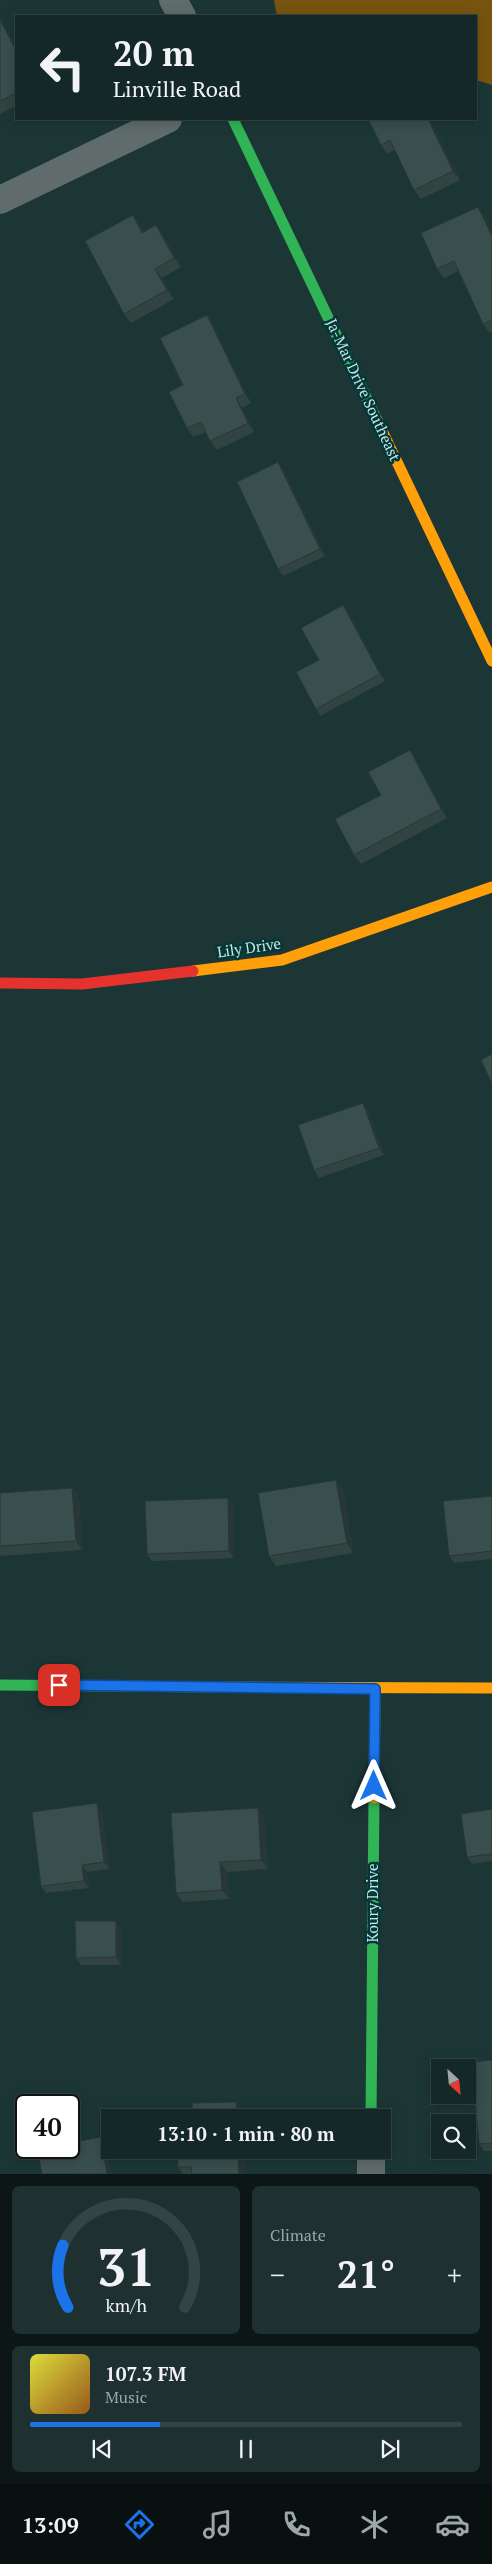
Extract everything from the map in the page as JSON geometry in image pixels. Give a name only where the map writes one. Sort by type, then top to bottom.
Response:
[{"type":"street","points":[[173,0],[181,15]]},
{"type":"street","points":[[0,200],[166,120]]},
{"type":"street","name":"Ja-Mar Drive Southeast","points":[[233,120],[492,661]]},
{"type":"street","name":"Lily Drive","points":[[0,983],[82,984],[282,960],[492,887]]},
{"type":"street","points":[[0,1685],[375,1689],[492,1688]]},
{"type":"street","name":"Koury Drive","points":[[371,2109],[375,1689]]},
{"type":"street","points":[[371,2159],[371,2174]]},
{"type":"shaded area","points":[[274,0],[492,0],[492,85],[477,80],[477,15],[277,15]]},
{"type":"building","points":[[0,20],[15,48],[15,94],[0,101]]},
{"type":"building","points":[[368,120],[428,120],[453,171],[414,190],[390,140],[381,145]]},
{"type":"building","points":[[478,207],[492,236],[492,320],[483,324],[454,261],[437,269],[421,233]]},
{"type":"building","points":[[133,215],[142,233],[156,225],[174,258],[155,269],[167,290],[124,314],[85,241]]},
{"type":"building","points":[[207,315],[245,394],[236,398],[248,423],[210,441],[201,422],[187,428],[169,392],[183,385],[160,338]]},
{"type":"building","points":[[278,462],[320,549],[278,569],[237,482]]},
{"type":"building","points":[[343,605],[380,674],[316,709],[296,672],[319,660],[301,628]]},
{"type":"building","points":[[410,750],[441,809],[354,855],[335,819],[381,795],[368,772]]},
{"type":"building","points":[[492,1054],[492,1084],[481,1060]]},
{"type":"building","points":[[363,1103],[379,1148],[314,1170],[298,1125]]},
{"type":"building","points":[[336,1480],[347,1543],[269,1556],[258,1493]]},
{"type":"building","points":[[72,1488],[76,1541],[0,1546],[0,1493]]},
{"type":"building","points":[[492,1496],[492,1551],[449,1556],[443,1501]]},
{"type":"building","points":[[228,1498],[229,1551],[147,1554],[145,1501]]},
{"type":"building","points":[[97,1803],[104,1862],[82,1865],[84,1881],[41,1886],[32,1812]]},
{"type":"building","points":[[258,1808],[261,1860],[220,1862],[222,1890],[176,1893],[171,1813]]},
{"type":"building","points":[[492,1809],[492,1854],[467,1857],[461,1814]]},
{"type":"building","points":[[75,1921],[116,1921],[116,1957],[76,1958]]},
{"type":"building","points":[[492,2060],[492,2143],[479,2144],[476,2104],[476,2062]]},
{"type":"building","points":[[236,2102],[236,2109],[192,2109],[192,2103]]},
{"type":"building","points":[[101,2137],[101,2159],[105,2159],[107,2174],[42,2174],[39,2159],[80,2159],[80,2141]]},
{"type":"building","points":[[178,2159],[238,2159],[239,2174],[192,2174],[191,2167],[178,2167]]},
{"type":"traffic: fast","points":[[233,120],[377,420]]},
{"type":"traffic: fast","points":[[0,1685],[215,1687]]},
{"type":"traffic: fast","points":[[371,2109],[374,1798]]},
{"type":"traffic: slow","points":[[377,420],[492,661]]},
{"type":"traffic: slow","points":[[193,971],[282,960],[492,887]]},
{"type":"traffic: slow","points":[[215,1687],[492,1688]]},
{"type":"traffic: slow","points":[[374,1798],[375,1689]]},
{"type":"traffic: jam","points":[[0,983],[82,984],[193,971]]},
{"type":"route","points":[[59,1685],[375,1689],[374,1786]]}]
